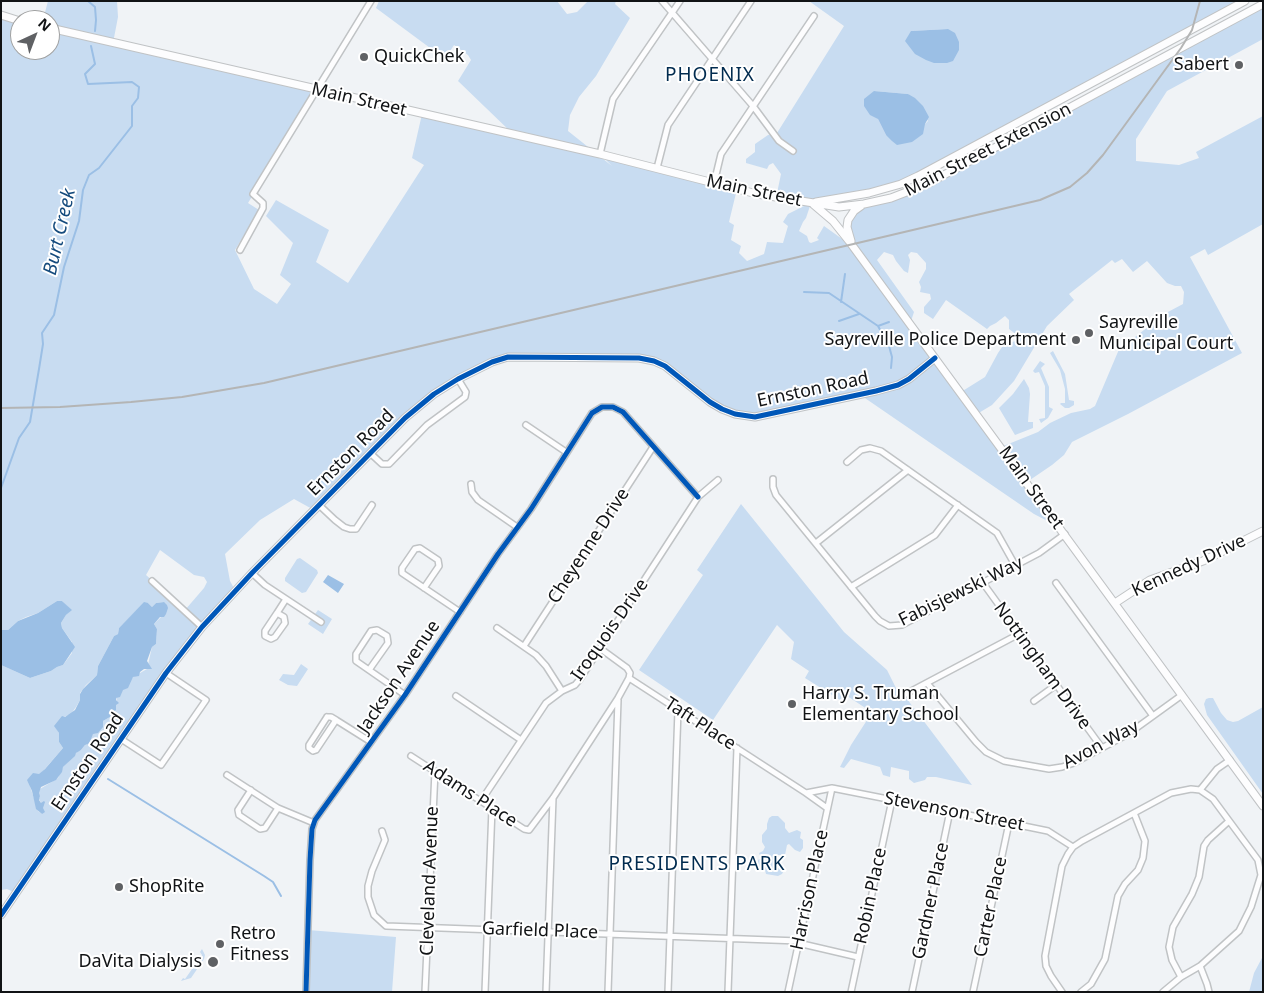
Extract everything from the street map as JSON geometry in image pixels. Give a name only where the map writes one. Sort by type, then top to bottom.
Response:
[{"type":"main road","name":"Main Street Extension","points":[[811,203],[869,193],[901,184],[1245,1]]},
{"type":"main road","name":"Main Street Extension","points":[[811,203],[838,207],[864,204],[900,195],[935,180],[1263,4]]},
{"type":"main road","name":"Main Street","points":[[60,30],[600,154],[767,196],[811,203],[832,220],[853,246],[1263,806]]},
{"type":"main road","points":[[853,246],[847,228],[848,220],[854,211],[864,204]]},
{"type":"main road","name":"Ernston Road","points":[[1,915],[166,673],[202,627],[252,573],[370,453],[405,418],[434,394],[492,362],[508,357],[639,358],[654,361],[665,366],[722,409],[735,414],[755,417],[876,391],[898,384],[908,379],[935,358]]},
{"type":"main road","name":"Kennedy Drive","points":[[1115,603],[1150,580],[1203,561],[1263,531]]},
{"type":"street","points":[[240,250],[263,208],[263,203],[253,194],[372,1]]},
{"type":"street","points":[[662,1],[753,106],[779,141],[793,151]]},
{"type":"street","points":[[600,154],[613,99],[680,1]]},
{"type":"street","points":[[657,168],[668,124],[751,1]]},
{"type":"street","points":[[714,183],[721,154],[814,16]]},
{"type":"street","points":[[370,453],[382,464],[389,464],[427,425],[465,397],[466,392],[458,380]]},
{"type":"street","name":"Jackson Avenue","points":[[306,992],[310,860],[314,823],[324,806],[405,695],[531,509],[592,413],[602,407],[613,407],[623,412],[653,446]]},
{"type":"street","points":[[526,425],[566,452]]},
{"type":"street","points":[[653,446],[698,497]]},
{"type":"street","name":"Cheyenne Drive","points":[[524,646],[653,446]]},
{"type":"street","points":[[847,462],[861,450],[874,448],[881,451],[997,532],[1016,565]]},
{"type":"street","points":[[816,543],[908,470]]},
{"type":"street","name":"Fabisjewski Way","points":[[773,479],[776,495],[880,622],[889,626],[898,626],[983,583],[1039,553],[1065,534]]},
{"type":"street","name":"Iroquois Drive","points":[[481,801],[546,702],[575,685],[580,679],[698,497],[718,480]]},
{"type":"street","points":[[471,484],[472,492],[478,500],[517,527]]},
{"type":"street","points":[[319,505],[344,527],[350,529],[356,528],[372,505]]},
{"type":"street","points":[[851,587],[935,535],[958,505]]},
{"type":"street","points":[[424,588],[439,566],[438,560],[420,548],[414,549],[402,568],[402,573],[424,588],[460,612]]},
{"type":"street","points":[[252,573],[265,585],[321,622]]},
{"type":"street","points":[[152,581],[202,627]]},
{"type":"street","name":"Nottingham Drive","points":[[983,583],[1102,748]]},
{"type":"street","points":[[1056,583],[1153,716]]},
{"type":"street","points":[[277,613],[284,617],[285,622],[275,638],[270,639],[265,636],[265,631],[286,599]]},
{"type":"street","points":[[496,628],[524,646],[546,666],[562,691]]},
{"type":"street","points":[[370,670],[388,643],[387,636],[377,630],[371,631],[356,654],[356,661],[405,695]]},
{"type":"street","points":[[900,697],[1018,634]]},
{"type":"street","name":"Taft Place","points":[[601,649],[627,668],[630,673],[629,678],[827,808]]},
{"type":"street","points":[[121,739],[161,765],[166,759],[206,700],[166,673]]},
{"type":"street","points":[[546,992],[553,798],[629,678]]},
{"type":"street","name":"Avon Way","points":[[927,682],[981,747],[992,756],[1004,761],[1036,767],[1056,768],[1074,763],[1128,734],[1182,695]]},
{"type":"street","points":[[1034,701],[1056,685]]},
{"type":"street","points":[[456,696],[521,740]]},
{"type":"street","points":[[608,992],[618,698]]},
{"type":"street","points":[[668,992],[678,710]]},
{"type":"street","points":[[336,720],[316,750],[314,751],[309,748],[309,745],[327,717],[331,717],[336,720],[371,742]]},
{"type":"street","points":[[728,992],[737,748]]},
{"type":"street","name":"Adams Place","points":[[411,756],[524,829],[529,830],[553,798]]},
{"type":"street","points":[[1200,790],[1217,769],[1230,760]]},
{"type":"street","name":"Cleveland Avenue","points":[[425,992],[435,771]]},
{"type":"street","points":[[227,775],[278,808],[314,823]]},
{"type":"street","points":[[806,793],[832,788]]},
{"type":"street","name":"Stevenson Street","points":[[832,788],[1048,831],[1073,847]]},
{"type":"street","name":"Harrison Place","points":[[788,992],[832,788]]},
{"type":"street","points":[[1062,992],[1046,966],[1045,956],[1062,866],[1073,847],[1171,793],[1191,789],[1200,790],[1213,799],[1258,860],[1261,874],[1251,907],[1239,930],[1200,966],[1181,977],[1163,992]]},
{"type":"street","points":[[251,790],[238,810],[239,815],[260,829],[265,828],[278,808]]},
{"type":"street","name":"Robin Place","points":[[851,992],[892,800]]},
{"type":"street","points":[[485,992],[492,808]]},
{"type":"street","name":"Gardner Place","points":[[912,992],[950,811]]},
{"type":"street","points":[[1082,992],[1091,984],[1105,959],[1118,896],[1125,884],[1138,870],[1143,858],[1145,841],[1134,813]]},
{"type":"street","points":[[1181,977],[1172,960],[1169,948],[1173,927],[1192,894],[1199,877],[1204,846],[1213,833],[1229,821]]},
{"type":"street","name":"Carter Place","points":[[973,992],[1009,823]]},
{"type":"street","name":"Garfield Place","points":[[382,831],[385,840],[372,871],[368,886],[368,897],[374,915],[386,926],[488,928],[798,942],[858,957]]},
{"type":"street","points":[[1200,966],[1209,992]]},
{"type":"shaded area","points":[[48,1],[117,1],[118,17],[113,43],[317,90],[248,203],[259,210],[235,250],[254,289],[277,304],[291,284],[280,275],[293,243],[266,216],[276,200],[329,230],[316,262],[348,283],[424,165],[412,158],[422,114],[513,134],[458,81],[471,60],[468,55],[454,45],[445,59],[376,8],[379,1],[557,1],[567,14],[577,12],[588,1],[616,1],[615,4],[630,18],[596,76],[579,97],[570,115],[568,131],[612,166],[600,154],[737,189],[729,222],[734,225],[731,240],[741,246],[739,253],[747,261],[764,254],[767,242],[783,243],[788,226],[783,222],[788,214],[810,203],[776,198],[781,174],[773,163],[767,169],[746,163],[746,159],[755,152],[755,144],[768,135],[777,133],[844,26],[809,1],[1245,1],[901,184],[811,203],[799,231],[807,236],[809,242],[819,240],[817,238],[824,226],[852,246],[847,227],[856,209],[909,192],[1263,4],[1263,39],[1167,91],[1136,139],[1136,161],[1179,165],[1199,158],[1196,152],[1263,116],[1263,224],[1208,255],[1205,249],[1190,257],[1242,353],[1072,442],[1064,455],[1027,482],[1061,528],[1034,514],[859,394],[755,417],[735,414],[654,361],[508,357],[434,394],[314,510],[294,499],[260,520],[225,554],[230,581],[235,590],[202,627],[16,893],[7,889],[1,890],[1,665],[30,678],[63,665],[72,653],[72,642],[62,628],[61,623],[71,610],[62,601],[57,601],[38,613],[18,621],[8,630],[1,630],[1,15],[10,17],[10,60],[60,60],[60,10],[46,10]],"holes":[[[947,29],[947,63],[942,63],[911,31]],[[874,91],[908,94],[928,121],[925,124],[886,135],[878,119]],[[884,252],[893,255],[904,271],[908,273],[910,260],[908,255],[911,252],[917,253],[926,263],[926,269],[919,282],[920,292],[930,294],[931,299],[924,307],[924,313],[933,319],[946,300],[987,329],[1005,316],[1009,320],[1009,329],[1017,335],[1016,341],[1006,341],[985,377],[961,392],[910,324],[914,312],[877,260]],[[1122,259],[1133,272],[1147,261],[1167,283],[1181,286],[1184,292],[1183,304],[1166,313],[1166,318],[1162,316],[1135,337],[1126,349],[1120,347],[1095,406],[1071,413],[1050,423],[1038,432],[1001,447],[977,414],[992,405],[1014,381],[1047,326],[1074,300],[1069,294],[1112,260],[1115,263]],[[160,550],[194,575],[204,577],[207,582],[185,610],[146,575]],[[164,602],[162,616],[154,624],[157,629],[156,644],[152,647],[147,669],[133,677],[121,691],[121,694],[116,698],[117,701],[110,717],[103,721],[100,731],[93,733],[87,745],[78,751],[63,767],[58,778],[40,789],[38,793],[43,807],[42,814],[38,811],[30,786],[63,748],[59,742],[59,733],[55,726],[64,717],[71,714],[80,700],[80,693],[97,675],[98,666],[114,636],[118,634],[119,628],[140,607],[148,603],[152,607],[156,603]]]},
{"type":"shaded area","points":[[1053,351],[1065,374],[1069,400],[1074,401],[1074,405],[1069,408],[1065,408],[1060,404],[1065,403],[1065,389],[1060,370],[1050,353]]},
{"type":"shaded area","points":[[1040,361],[1045,364],[1041,368],[1049,387],[1049,407],[1053,409],[1048,418],[1041,423],[1039,419],[1045,418],[1045,386],[1039,372],[1035,373],[1033,371]]},
{"type":"shaded area","points":[[1024,379],[1030,394],[1028,422],[1033,422],[1033,428],[1015,435],[999,408]]},
{"type":"shaded area","points":[[741,504],[844,632],[887,670],[900,696],[904,695],[972,785],[936,777],[927,777],[925,780],[914,783],[909,779],[909,771],[891,767],[890,777],[883,775],[880,767],[851,759],[844,768],[840,767],[851,745],[869,717],[864,714],[867,709],[844,694],[840,700],[805,678],[809,671],[791,659],[794,642],[777,625],[713,720],[639,670],[703,575],[697,570]]},
{"type":"shaded area","points":[[300,558],[317,570],[318,573],[306,592],[302,593],[285,581],[297,559]]},
{"type":"shaded area","points":[[318,610],[332,619],[323,634],[308,624]]},
{"type":"shaded area","points":[[301,664],[308,669],[297,686],[288,685],[279,680],[283,674],[294,675]]},
{"type":"shaded area","points":[[1213,698],[1227,720],[1233,722],[1263,707],[1263,794],[1207,715],[1204,704],[1206,699]]},
{"type":"shaded area","points":[[778,816],[785,823],[785,828],[789,833],[797,830],[801,832],[800,838],[803,840],[803,848],[800,852],[789,844],[787,845],[785,855],[777,855],[785,868],[782,874],[778,876],[766,874],[765,870],[761,870],[757,864],[761,858],[759,853],[765,847],[762,842],[762,835],[767,829],[769,818]]},
{"type":"shaded area","points":[[308,930],[396,937],[392,992],[306,992]]},
{"type":"shaded area","points":[[202,949],[205,955],[204,959],[191,978],[181,981],[183,978],[185,979],[202,955],[200,952]]},
{"type":"shaded area","points":[[1263,956],[1263,992],[1249,992],[1254,973]]},
{"type":"water","points":[[948,29],[955,33],[959,42],[959,50],[953,61],[947,63],[934,63],[926,60],[915,54],[905,41],[911,31]]},
{"type":"water","points":[[874,91],[908,94],[915,98],[923,106],[929,117],[923,134],[912,142],[897,145],[892,141],[886,135],[878,119],[870,115],[864,106],[864,99]]},
{"type":"water","points":[[328,575],[344,584],[338,593],[323,582]]},
{"type":"water","points":[[57,601],[62,601],[72,610],[61,623],[62,628],[75,647],[63,665],[30,678],[1,665],[1,630],[8,630],[18,621],[38,613]]},
{"type":"water","points":[[144,602],[152,607],[156,603],[164,602],[168,608],[164,617],[160,617],[154,624],[157,629],[156,644],[152,647],[147,661],[152,669],[144,669],[140,672],[139,676],[133,677],[128,688],[123,690],[120,697],[116,698],[119,703],[116,705],[116,710],[103,721],[103,727],[98,733],[93,734],[89,744],[85,745],[63,767],[56,780],[41,787],[39,800],[41,803],[45,802],[43,808],[45,812],[42,814],[36,809],[32,791],[27,780],[33,773],[39,774],[45,769],[63,748],[59,742],[59,733],[54,726],[62,716],[65,717],[75,710],[80,700],[80,694],[97,675],[98,666],[114,636],[118,634],[119,628]]},
{"type":"waterway","name":"Burt Creek","points":[[88,1],[95,7],[95,31]]},
{"type":"waterway","name":"Burt Creek","points":[[1,488],[19,438],[30,422],[43,344],[42,333],[54,315],[64,267],[79,221],[83,190],[89,175],[99,168],[132,126],[132,106],[138,98],[139,87],[132,82],[88,84],[85,74],[95,64],[91,46]]},
{"type":"waterway","points":[[841,302],[845,274]]},
{"type":"waterway","points":[[804,292],[829,293],[878,326],[889,322]]},
{"type":"waterway","points":[[839,321],[859,314]]},
{"type":"waterway","points":[[878,326],[889,346],[892,357],[891,368]]},
{"type":"waterway","points":[[108,779],[273,882],[281,896]]},
{"type":"railway","points":[[1,408],[60,407],[131,402],[182,397],[264,383],[1040,200],[1070,187],[1087,173],[1103,155],[1181,48],[1192,30],[1200,1]]},
{"type":"cycle path","points":[[1,915],[166,673],[202,627],[252,573],[405,418],[434,394],[458,379],[492,362],[508,357],[639,358],[654,361],[665,366],[710,402],[722,409],[735,414],[755,417],[898,385],[909,379],[935,358]]},
{"type":"cycle path","points":[[306,992],[310,860],[312,829],[315,820],[405,695],[498,554],[531,509],[592,413],[602,407],[613,407],[623,412],[698,497]]},
{"type":"place","name":"QuickChek","points":[[364,57]]},
{"type":"place","name":"Sabert","points":[[1239,65]]},
{"type":"place","name":"Sayreville Municipal Court","points":[[1089,333]]},
{"type":"place","name":"Sayreville Police Department","points":[[1076,340]]},
{"type":"place","name":"Harry S. Truman Elementary School","points":[[792,704]]},
{"type":"place","name":"ShopRite","points":[[119,887]]},
{"type":"place","name":"Retro Fitness","points":[[220,944]]},
{"type":"place","name":"DaVita Dialysis","points":[[213,962]]},
{"type":"district","name":"PHOENIX","points":[[710,76]]},
{"type":"district","name":"PRESIDENTS PARK","points":[[697,865]]}]
